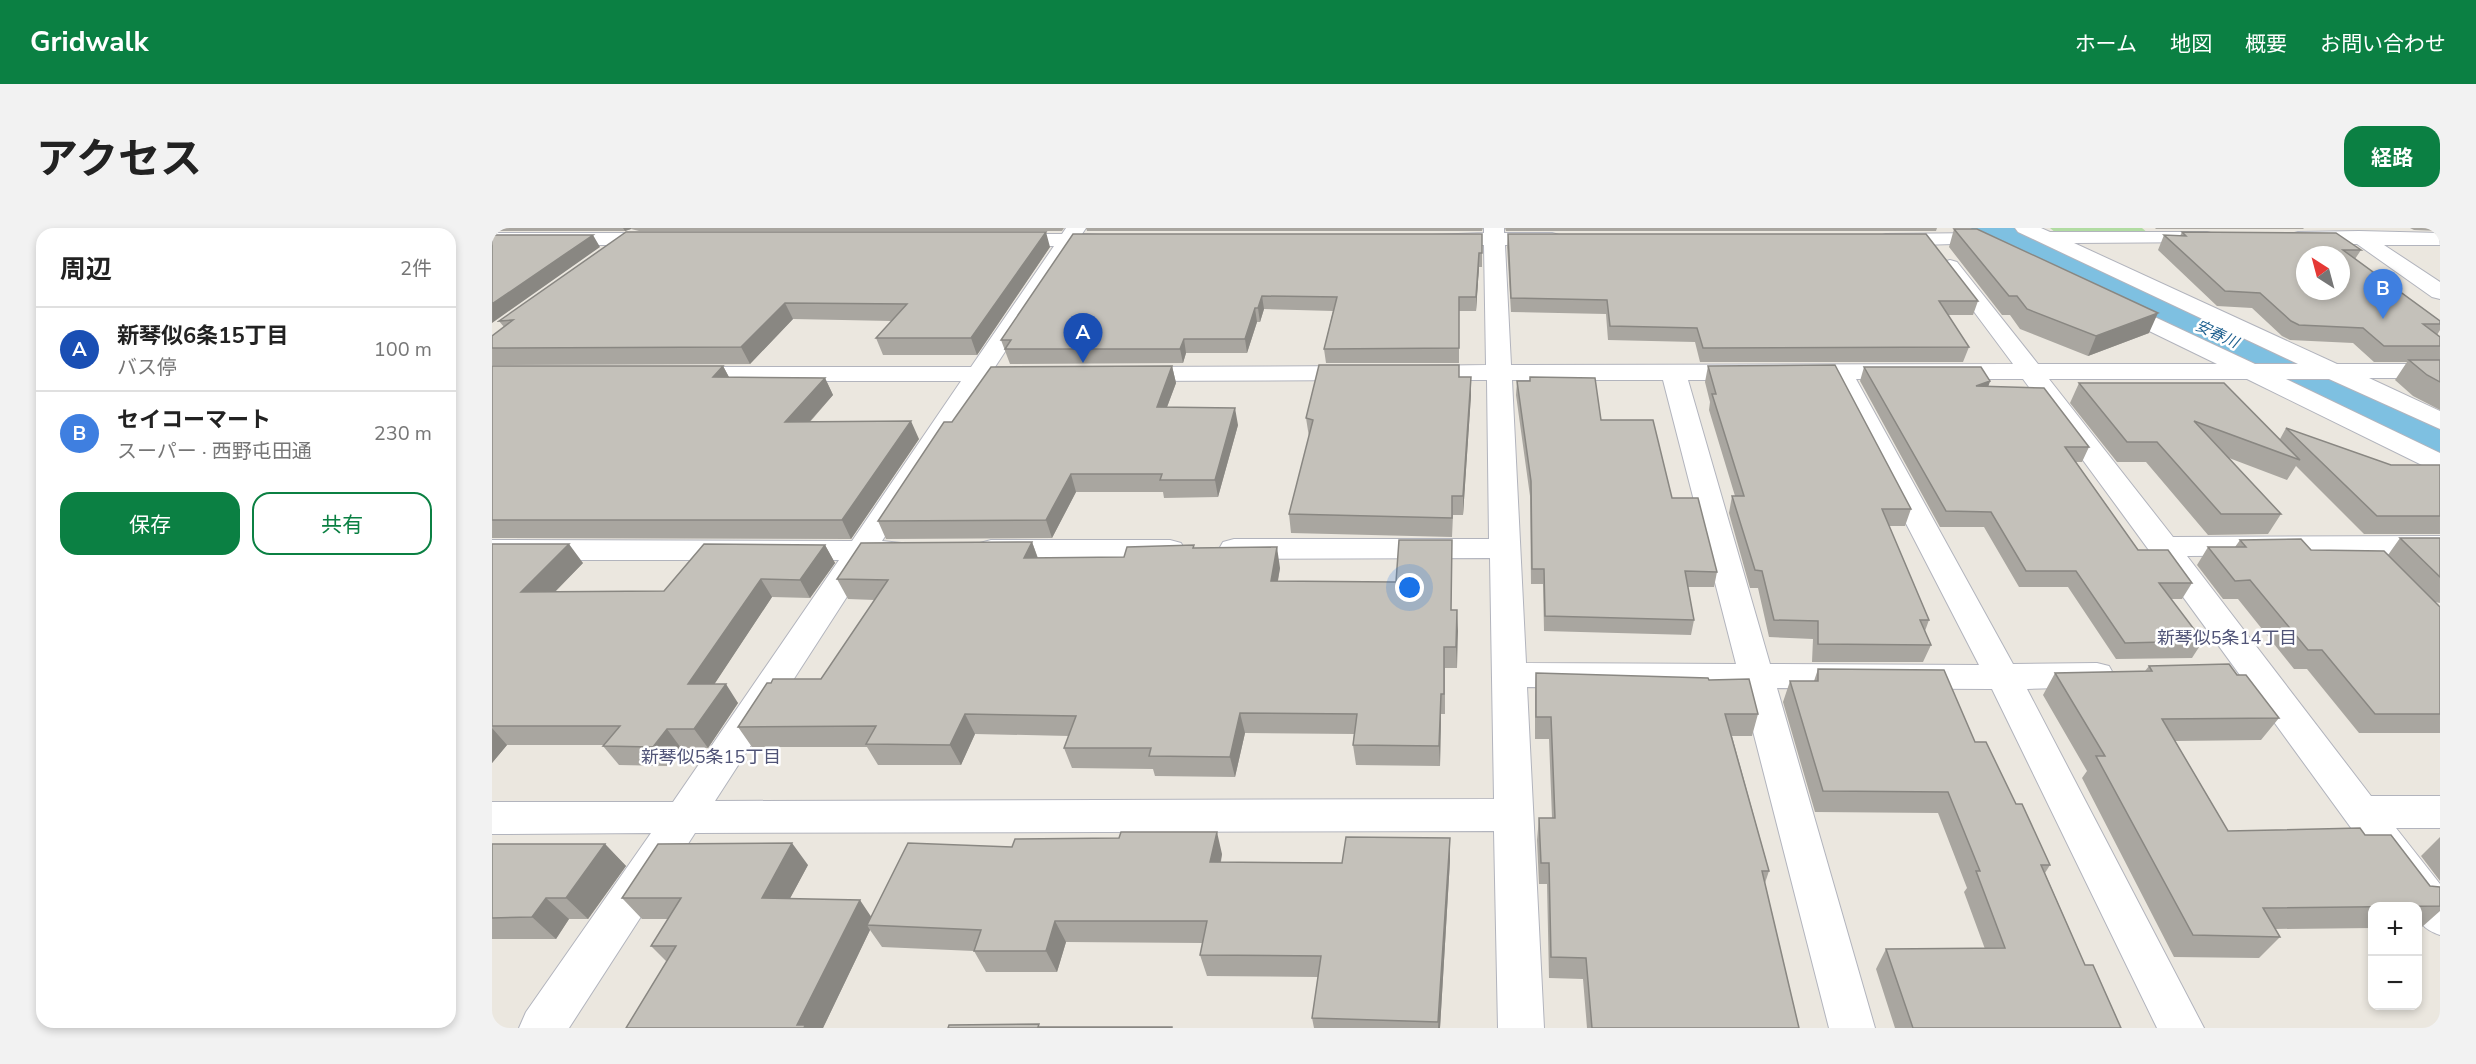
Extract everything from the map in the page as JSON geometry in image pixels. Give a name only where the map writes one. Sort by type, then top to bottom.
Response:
[{"type":"street","points":[[599,260],[636,233]]},
{"type":"street","points":[[492,239],[636,233],[680,239]]},
{"type":"street","points":[[1423,239],[1494,233],[1577,239]]},
{"type":"street","points":[[1494,233],[1521,1028]]},
{"type":"street","points":[[2035,233],[2222,238]]},
{"type":"street","points":[[2035,233],[2322,371],[2440,421]]},
{"type":"street","points":[[2353,233],[2440,292]]},
{"type":"street","points":[[2281,238],[2353,233],[2440,239]]},
{"type":"street","points":[[986,240],[1072,234],[1139,240]]},
{"type":"street","points":[[542,1028],[1072,234]]},
{"type":"street","points":[[1872,240],[1943,234],[1990,244]]},
{"type":"street","points":[[1943,234],[2029,372],[2164,547],[2254,671],[2440,916]]},
{"type":"street","points":[[2389,234],[2423,256]]},
{"type":"street","points":[[2095,296],[2257,371],[2440,463]]},
{"type":"street","points":[[1108,374],[2440,371]]},
{"type":"street","points":[[1840,372],[2003,677],[2181,1028]]},
{"type":"street","points":[[1674,373],[1852,1028]]},
{"type":"street","points":[[658,374],[1048,374]]},
{"type":"street","points":[[2164,547],[2440,545]]},
{"type":"street","points":[[968,550],[1505,548]]},
{"type":"street","points":[[492,550],[932,551]]},
{"type":"street","points":[[2218,672],[2254,671]]},
{"type":"street","points":[[1509,675],[2003,677],[2123,674]]},
{"type":"street","points":[[2363,812],[2440,812]]},
{"type":"street","points":[[492,818],[1514,815]]},
{"type":"green space","points":[[2050,228],[2142,228],[2149,234],[2056,233]]},
{"type":"building","points":[[1954,229],[1977,229],[2158,313],[2096,336],[2027,309],[2017,296],[2009,296]]},
{"type":"building","points":[[626,232],[1046,232],[971,338],[876,338],[907,304],[785,303],[741,347],[492,348],[492,336],[513,320],[499,321]]},
{"type":"building","points":[[2182,232],[2336,233],[2361,250],[2350,250],[2350,246],[2296,246],[2296,300],[2350,300],[2350,255],[2440,321],[2440,324],[2423,324],[2440,337],[2440,346],[2384,346],[2363,328],[2299,325],[2291,321],[2260,293],[2225,291],[2164,235],[2186,236]]},
{"type":"building","points":[[1073,234],[1482,234],[1482,253],[1479,253],[1476,297],[1459,297],[1459,348],[1324,349],[1337,297],[1262,296],[1258,308],[1255,308],[1245,339],[1184,339],[1180,349],[1005,349],[1011,340],[1001,340]]},
{"type":"building","points":[[1508,234],[1926,234],[1978,301],[1939,301],[1969,347],[1703,348],[1697,328],[1610,326],[1607,300],[1511,298]]},
{"type":"building","points":[[492,235],[593,235],[492,304]]},
{"type":"building","points":[[2409,360],[2440,360],[2440,382],[2427,375]]},
{"type":"building","points":[[1319,365],[1459,365],[1459,377],[1471,377],[1463,496],[1452,496],[1452,518],[1289,514],[1313,420],[1306,418]]},
{"type":"building","points":[[1835,365],[1911,509],[1882,509],[1929,620],[1920,620],[1931,645],[1818,644],[1818,621],[1774,620],[1762,571],[1755,570],[1732,496],[1744,496],[1712,394],[1716,394],[1708,366]]},
{"type":"building","points":[[492,366],[723,366],[713,377],[825,378],[785,422],[911,421],[842,520],[492,520]]},
{"type":"building","points":[[1172,366],[1157,407],[1235,408],[1215,480],[1160,480],[1162,474],[1071,474],[1046,520],[878,521],[944,422],[952,422],[991,367]]},
{"type":"building","points":[[1864,367],[1981,367],[1990,381],[1976,386],[2044,388],[2089,447],[2065,447],[2138,550],[2168,550],[2192,583],[2159,583],[2203,641],[2125,643],[2076,571],[2026,571],[1991,512],[1946,511]]},
{"type":"building","points":[[1530,377],[1595,378],[1601,420],[1653,420],[1672,498],[1698,498],[1717,572],[1685,571],[1694,620],[1545,616],[1544,569],[1532,569],[1531,481],[1517,381],[1530,381]]},
{"type":"building","points":[[2079,383],[2224,383],[2300,460],[2194,421],[2281,514],[2221,514],[2157,442],[2127,442]]},
{"type":"building","points":[[2286,428],[2391,465],[2440,465],[2440,516],[2377,516]]},
{"type":"building","points":[[2400,538],[2440,538],[2440,577]]},
{"type":"building","points":[[2301,539],[2311,550],[2384,551],[2440,607],[2440,714],[2375,714],[2322,650],[2308,650],[2250,580],[2235,581],[2208,547],[2246,547],[2240,540]]},
{"type":"building","points":[[1399,540],[1452,540],[1451,610],[1457,610],[1456,647],[1444,647],[1444,694],[1441,694],[1439,746],[1353,745],[1357,714],[1240,713],[1230,757],[1149,756],[1151,748],[1064,748],[1076,716],[965,714],[950,745],[866,744],[876,726],[738,727],[767,683],[771,683],[773,679],[821,679],[888,580],[837,579],[861,543],[1032,542],[1024,558],[1124,557],[1127,547],[1194,545],[1193,548],[1277,547],[1271,581],[1396,582]]},
{"type":"building","points":[[492,544],[569,544],[521,592],[664,591],[704,544],[825,545],[800,580],[761,579],[688,684],[726,684],[694,729],[667,729],[653,747],[603,746],[620,726],[492,726]]},
{"type":"building","points":[[2229,664],[2237,675],[2246,675],[2279,718],[2162,719],[2228,831],[2360,828],[2365,835],[2391,835],[2430,886],[2440,887],[2440,906],[2422,906],[2422,902],[2368,902],[2368,907],[2263,908],[2280,937],[2193,935],[2096,756],[2105,756],[2055,673],[2152,671],[2149,666]]},
{"type":"building","points":[[1818,669],[1944,670],[1975,742],[1986,742],[2016,804],[2022,804],[2050,865],[2041,865],[2085,965],[2093,965],[2121,1028],[1913,1028],[1886,949],[2005,948],[1976,871],[1980,871],[1948,792],[1823,791],[1790,681],[1818,681]]},
{"type":"building","points":[[1536,673],[1708,678],[1709,680],[1749,679],[1758,714],[1725,714],[1769,871],[1762,871],[1799,1028],[1592,1028],[1586,958],[1551,957],[1549,863],[1541,863],[1539,818],[1555,818],[1551,717],[1536,717]]},
{"type":"building","points":[[1121,832],[1217,832],[1210,862],[1342,863],[1346,837],[1450,838],[1438,1022],[1312,1018],[1321,956],[1200,955],[1207,921],[1055,921],[1046,951],[974,951],[981,930],[867,925],[908,843],[1012,847],[1015,839],[1119,838]]},
{"type":"building","points":[[792,843],[762,898],[860,900],[797,1025],[805,1025],[804,1028],[626,1028],[676,946],[651,946],[681,898],[622,898],[658,844]]},
{"type":"building","points":[[492,844],[605,844],[566,898],[546,898],[532,917],[492,918]]},
{"type":"building","points":[[1039,1024],[1038,1027],[1172,1028],[948,1028],[949,1025]]},
{"type":"waterway","name":"安春川","points":[[1994,228],[2440,440]]},
{"type":"place","name":"セイコーマート","points":[[2383,319]]},
{"type":"place","name":"新琴似6条15丁目","points":[[1083,363]]},
{"type":"district","name":"新琴似5条14丁目","points":[[2227,638]]},
{"type":"district","name":"新琴似5条15丁目","points":[[711,757]]}]
